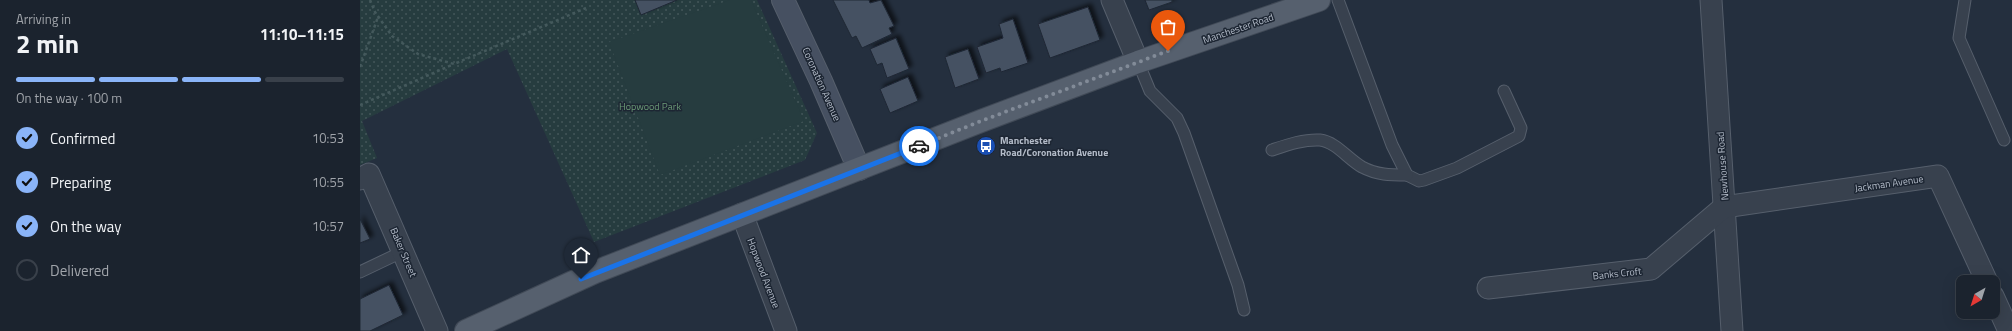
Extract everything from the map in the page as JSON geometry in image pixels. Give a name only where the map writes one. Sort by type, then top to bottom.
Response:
[{"type":"main road","name":"Manchester Road","points":[[466,331],[595,272],[981,121],[1138,62],[1318,0]]},
{"type":"street","name":"Coronation Avenue","points":[[783,0],[821,80],[859,169]]},
{"type":"street","points":[[1112,0],[1138,62]]},
{"type":"street","name":"Newhouse Road","points":[[1711,0],[1732,331]]},
{"type":"street","name":"Jackman Avenue","points":[[1724,207],[1938,176],[1983,275]]},
{"type":"street","name":"Baker Street","points":[[365,177],[404,251],[437,331]]},
{"type":"street","name":"Banks Croft","points":[[1488,288],[1651,269],[1724,207]]},
{"type":"street","name":"Hopwood Avenue","points":[[742,214],[786,331]]},
{"type":"street","points":[[2000,311],[2009,331]]},
{"type":"lane","points":[[1338,0],[1392,145],[1407,175]]},
{"type":"lane","points":[[1965,0],[1959,38],[2004,140]]},
{"type":"lane","points":[[1138,62],[1150,91],[1177,118],[1184,133],[1238,285],[1244,310]]},
{"type":"lane","points":[[1272,150],[1301,141],[1322,140],[1335,146],[1362,167],[1382,175],[1407,175],[1419,181],[1424,180],[1457,168],[1519,136],[1521,128],[1504,91]]},
{"type":"lane","points":[[360,272],[404,251]]},
{"type":"path","points":[[370,0],[378,17],[392,36],[418,54],[454,64]]},
{"type":"path","points":[[360,105],[586,8]]},
{"type":"path","points":[[360,67],[378,17]]},
{"type":"green space","name":"Hopwood Park","points":[[360,0],[757,0],[817,133],[805,160],[594,242],[507,49],[362,121],[377,158],[360,165]]},
{"type":"green space","points":[[730,0],[751,0],[804,121],[660,175],[609,42]]},
{"type":"building","points":[[635,0],[677,0],[641,15]]},
{"type":"building","points":[[833,0],[869,0],[870,3],[881,0],[894,26],[889,28],[892,34],[862,48],[856,36],[852,38]]},
{"type":"building","points":[[1145,0],[1172,0],[1172,2],[1149,10]]},
{"type":"building","points":[[1088,7],[1100,40],[1050,58],[1038,24]]},
{"type":"building","points":[[1013,19],[1028,63],[1001,72],[1000,68],[986,73],[977,47],[1003,38],[999,24]]},
{"type":"building","points":[[896,38],[909,69],[887,78],[882,63],[877,65],[870,49]]},
{"type":"building","points":[[968,49],[979,79],[955,88],[945,57]]},
{"type":"building","points":[[908,77],[918,101],[890,113],[880,89]]},
{"type":"building","points":[[360,219],[370,239],[360,243]]},
{"type":"building","points":[[389,285],[403,315],[370,331],[360,331],[360,299]]},
{"type":"way so far","points":[[919,146],[981,121],[1168,51]]},
{"type":"place","name":"Manchester Road/Coronation Avenue","points":[[986,146]]},
{"type":"route","points":[[581,279],[595,272],[727,220],[919,146]]}]
